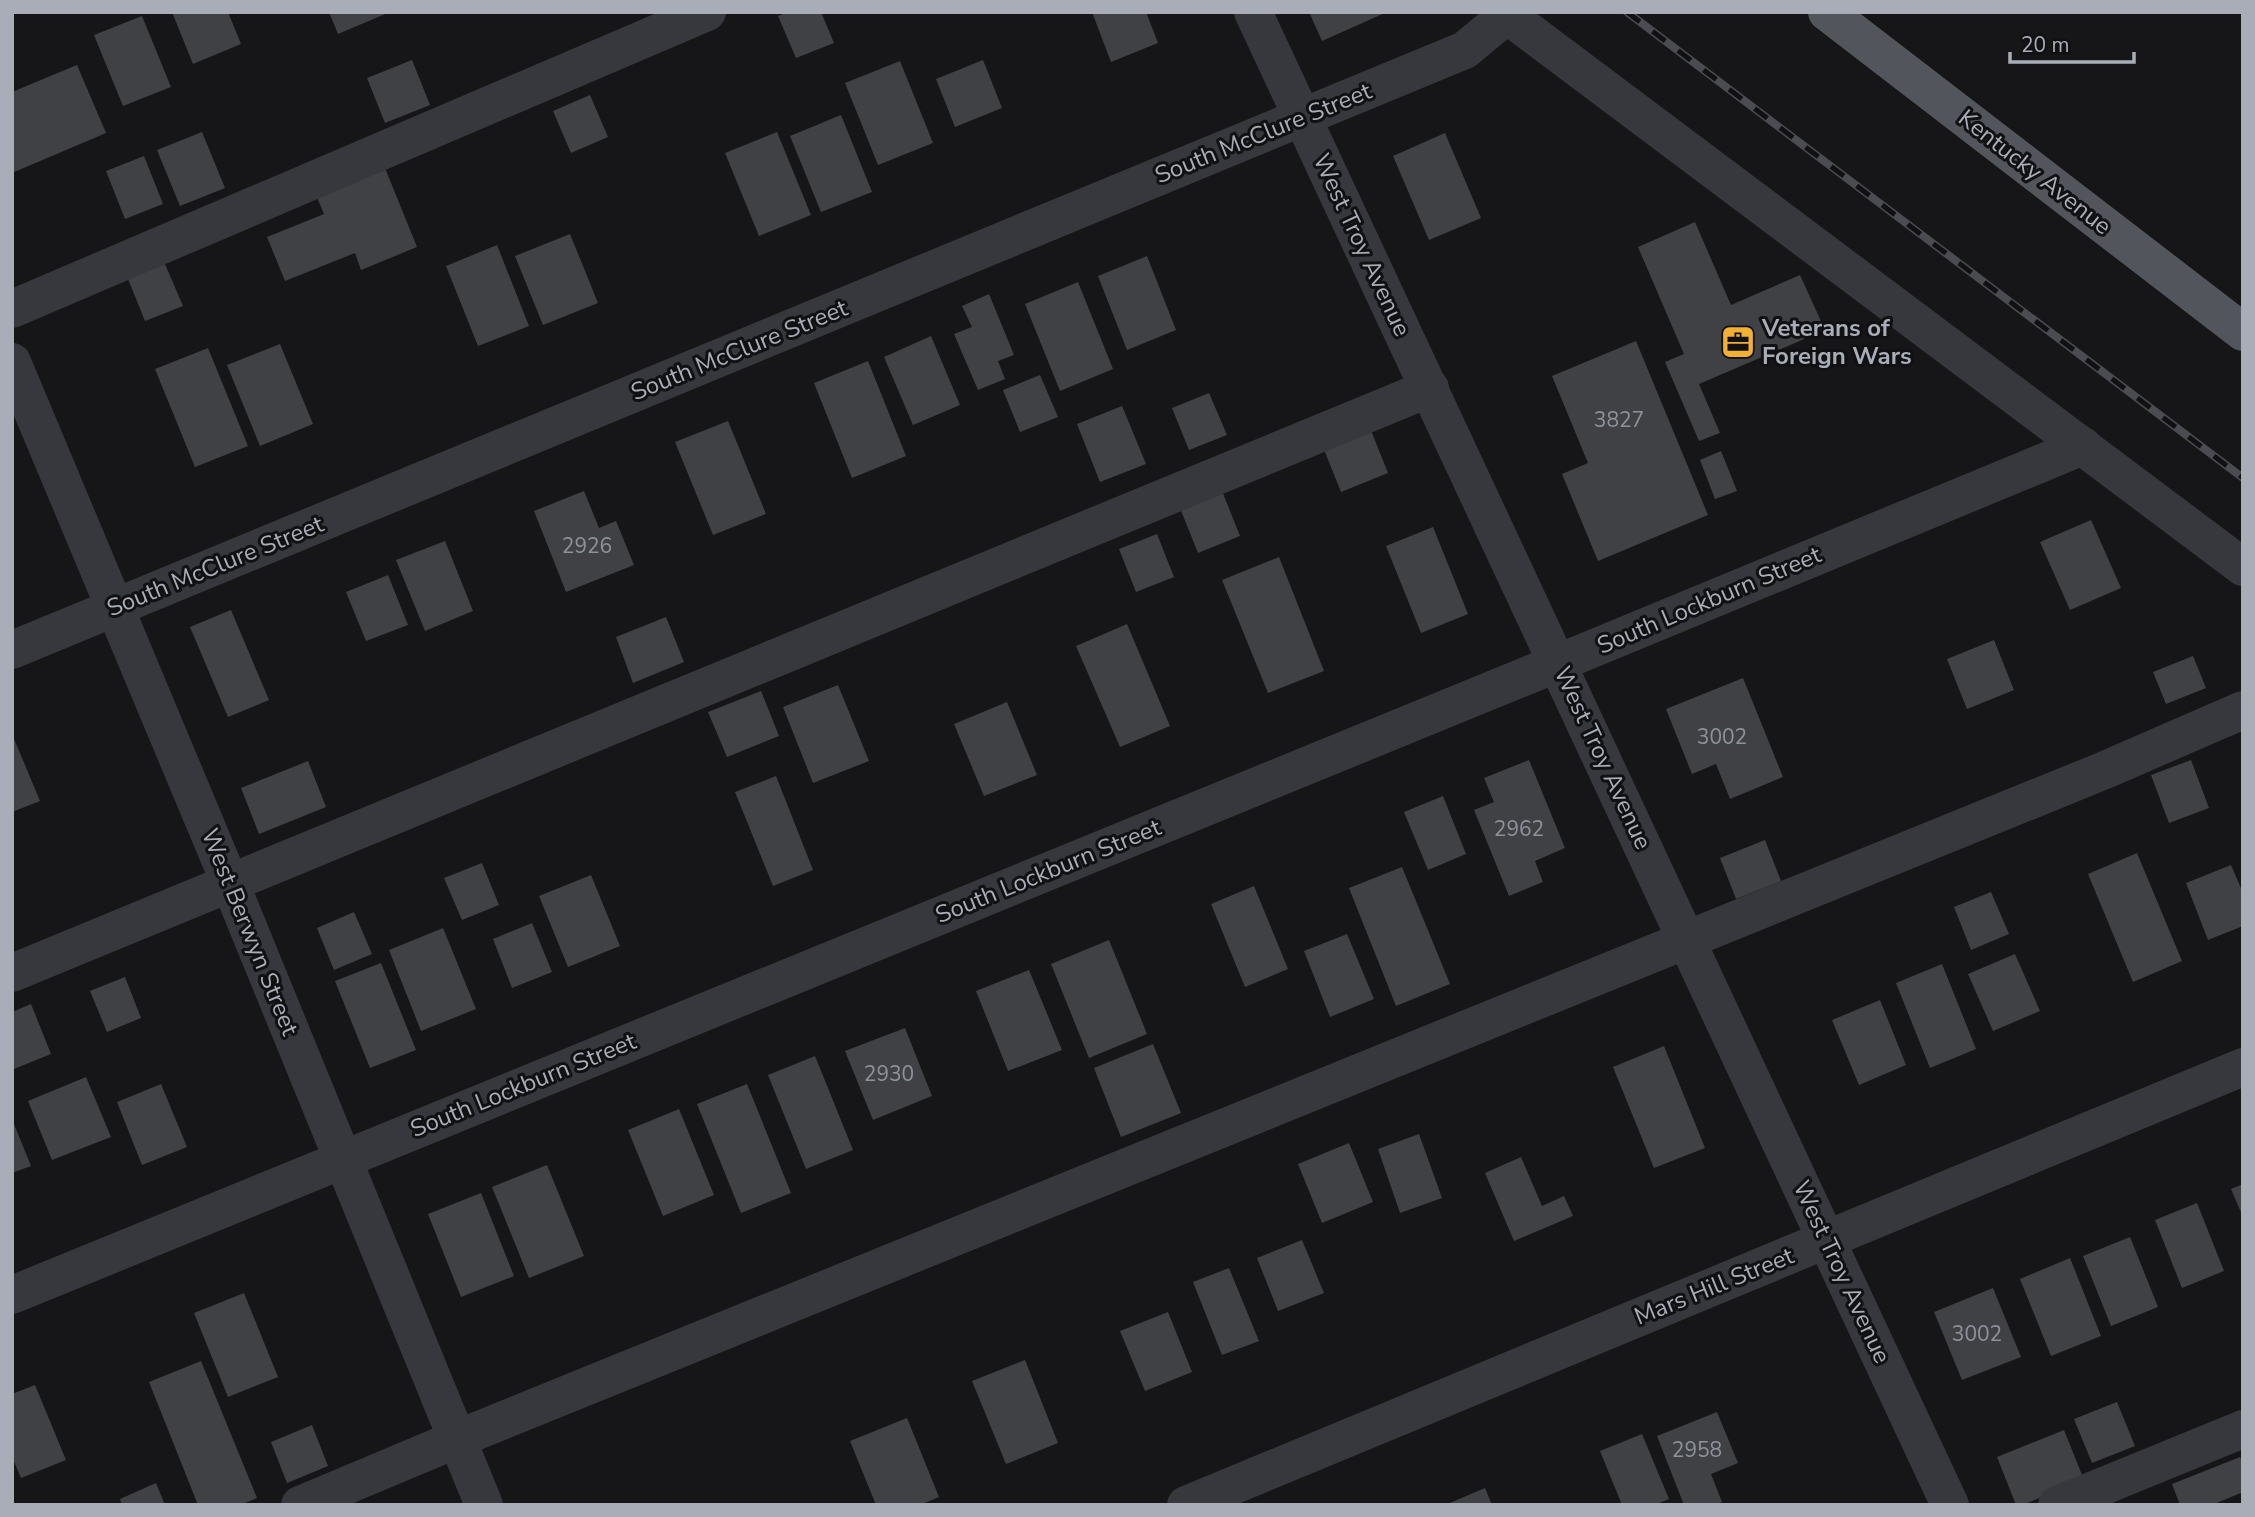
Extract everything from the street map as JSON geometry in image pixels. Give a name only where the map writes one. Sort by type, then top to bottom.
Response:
[{"type":"main road","name":"Kentucky Avenue","points":[[1827,12],[2243,332]]},
{"type":"street","points":[[12,309],[707,12]]},
{"type":"street","name":"West Troy Avenue","points":[[1253,12],[1950,1505]]},
{"type":"street","points":[[1505,14],[2243,567]]},
{"type":"street","name":"South McClure Street","points":[[12,650],[1465,50],[1505,14]]},
{"type":"street","name":"West Berwyn Street","points":[[12,362],[344,1158],[484,1505]]},
{"type":"street","points":[[12,974],[1430,388]]},
{"type":"street","name":"South Lockburn Street","points":[[12,1295],[2083,446]]},
{"type":"street","points":[[300,1505],[2105,770],[2243,710]]},
{"type":"street","name":"Mars Hill Street","points":[[1186,1505],[2243,1067]]},
{"type":"street","points":[[2057,1505],[2243,1429]]},
{"type":"building","points":[[172,12],[228,12],[241,44],[193,64]]},
{"type":"building","points":[[329,12],[390,12],[338,34]]},
{"type":"building","points":[[788,12],[821,12],[834,43],[796,58],[778,16]]},
{"type":"building","points":[[1092,12],[1146,12],[1158,43],[1111,62]]},
{"type":"building","points":[[1309,12],[1387,12],[1322,41]]},
{"type":"building","points":[[142,16],[171,87],[123,106],[94,35]]},
{"type":"building","points":[[412,60],[430,105],[385,123],[367,78]]},
{"type":"building","points":[[983,60],[1002,108],[955,127],[936,79]]},
{"type":"building","points":[[900,61],[933,143],[878,165],[845,83]]},
{"type":"building","points":[[77,65],[106,133],[12,173],[12,92]]},
{"type":"building","points":[[590,95],[608,137],[571,153],[553,111]]},
{"type":"building","points":[[841,115],[872,192],[821,212],[790,136]]},
{"type":"building","points":[[202,132],[225,188],[180,206],[157,150]]},
{"type":"building","points":[[777,132],[811,215],[759,236],[725,153]]},
{"type":"building","points":[[1445,133],[1481,218],[1429,240],[1393,156]]},
{"type":"building","points":[[144,156],[163,204],[125,219],[106,171]]},
{"type":"building","points":[[385,168],[417,247],[361,270],[355,253],[285,281],[267,237],[324,214],[316,195]]},
{"type":"building","name":"Veterans of Foreign Wars","points":[[1695,222],[1731,305],[1800,275],[1825,330],[1699,384],[1720,433],[1699,441],[1665,362],[1684,354],[1638,247]]},
{"type":"building","points":[[570,234],[598,303],[543,325],[515,256]]},
{"type":"building","points":[[497,245],[529,326],[478,346],[446,266]]},
{"type":"building","points":[[1147,256],[1176,330],[1127,350],[1098,276]]},
{"type":"building","points":[[165,264],[183,306],[145,321],[128,279]]},
{"type":"building","points":[[1078,282],[1113,369],[1060,391],[1025,304]]},
{"type":"building","points":[[989,294],[1014,355],[998,361],[1005,379],[978,390],[954,334],[972,327],[962,306]]},
{"type":"building","points":[[931,336],[960,405],[913,425],[884,357]]},
{"type":"building","points":[[1636,341],[1708,515],[1598,561],[1562,474],[1588,463],[1552,376]]},
{"type":"building","points":[[280,344],[313,424],[260,446],[227,365]]},
{"type":"building","points":[[208,348],[248,446],[195,467],[155,369]]},
{"type":"building","points":[[868,361],[906,456],[852,478],[814,383]]},
{"type":"building","points":[[1040,375],[1058,417],[1020,432],[1003,390]]},
{"type":"building","points":[[1209,393],[1227,435],[1189,450],[1172,408]]},
{"type":"building","points":[[1122,406],[1146,464],[1100,482],[1077,424]]},
{"type":"building","points":[[728,421],[766,514],[713,535],[675,442]]},
{"type":"building","points":[[1370,428],[1388,473],[1341,492],[1323,447]]},
{"type":"building","points":[[1721,451],[1737,491],[1715,499],[1700,460]]},
{"type":"building","points":[[584,491],[599,528],[616,521],[634,565],[566,592],[534,511]]},
{"type":"building","points":[[1222,491],[1240,536],[1198,553],[1180,508]]},
{"type":"building","points":[[2091,520],[2121,588],[2070,610],[2040,542]]},
{"type":"building","points":[[1433,527],[1468,614],[1421,633],[1386,546]]},
{"type":"building","points":[[1157,534],[1174,577],[1136,592],[1119,549]]},
{"type":"building","points":[[445,541],[473,611],[425,631],[396,560]]},
{"type":"building","points":[[1279,557],[1324,671],[1268,693],[1222,580]]},
{"type":"building","points":[[388,575],[408,625],[366,641],[346,592]]},
{"type":"building","points":[[231,610],[269,700],[228,717],[190,627]]},
{"type":"building","points":[[666,617],[684,662],[633,683],[616,637]]},
{"type":"building","points":[[1127,624],[1170,726],[1120,747],[1076,646]]},
{"type":"building","points":[[1994,640],[2014,690],[1967,709],[1947,659]]},
{"type":"building","points":[[2193,656],[2206,688],[2166,704],[2153,672]]},
{"type":"building","points":[[1743,678],[1783,777],[1730,799],[1716,764],[1692,774],[1666,709]]},
{"type":"building","points":[[838,685],[869,761],[813,783],[783,707]]},
{"type":"building","points":[[761,691],[779,736],[727,757],[708,712]]},
{"type":"building","points":[[1007,702],[1037,775],[984,796],[954,724]]},
{"type":"building","points":[[12,734],[40,801],[12,812]]},
{"type":"building","points":[[1529,760],[1565,848],[1535,861],[1543,882],[1509,896],[1474,810],[1494,802],[1484,778]]},
{"type":"building","points":[[2191,760],[2209,808],[2169,823],[2151,775]]},
{"type":"building","points":[[308,761],[326,807],[259,834],[241,788]]},
{"type":"building","points":[[776,776],[813,870],[773,886],[735,792]]},
{"type":"building","points":[[1443,796],[1466,854],[1428,870],[1404,812]]},
{"type":"building","points":[[1765,840],[1781,881],[1736,899],[1720,858]]},
{"type":"building","points":[[2137,853],[2182,961],[2133,982],[2088,874]]},
{"type":"building","points":[[482,863],[499,905],[462,920],[444,878]]},
{"type":"building","points":[[2231,865],[2243,893],[2243,926],[2208,940],[2186,883]]},
{"type":"building","points":[[1402,867],[1450,984],[1396,1006],[1349,888]]},
{"type":"building","points":[[591,875],[620,946],[568,967],[539,896]]},
{"type":"building","points":[[1254,886],[1288,969],[1245,987],[1211,904]]},
{"type":"building","points":[[1991,892],[2009,934],[1971,950],[1954,907]]},
{"type":"building","points":[[354,912],[372,954],[334,970],[317,928]]},
{"type":"building","points":[[532,923],[552,972],[512,988],[493,939]]},
{"type":"building","points":[[443,928],[476,1009],[421,1031],[389,950]]},
{"type":"building","points":[[1347,934],[1374,999],[1330,1017],[1304,951]]},
{"type":"building","points":[[1109,940],[1147,1034],[1089,1058],[1051,964]]},
{"type":"building","points":[[2015,954],[2040,1011],[1993,1031],[1968,974]]},
{"type":"building","points":[[381,963],[416,1050],[370,1068],[335,981]]},
{"type":"building","points":[[1942,964],[1976,1049],[1930,1068],[1896,983]]},
{"type":"building","points":[[1029,970],[1062,1050],[1008,1071],[976,991]]},
{"type":"building","points":[[125,977],[141,1018],[107,1032],[90,991]]},
{"type":"building","points":[[1880,1000],[1906,1065],[1859,1085],[1832,1020]]},
{"type":"building","points":[[31,1004],[51,1054],[14,1069],[12,1012]]},
{"type":"building","points":[[905,1028],[932,1096],[873,1120],[845,1051]]},
{"type":"building","points":[[1153,1044],[1181,1113],[1121,1137],[1094,1068]]},
{"type":"building","points":[[1664,1046],[1705,1148],[1654,1168],[1613,1067]]},
{"type":"building","points":[[815,1056],[853,1150],[806,1169],[768,1075]]},
{"type":"building","points":[[86,1077],[111,1137],[52,1160],[28,1101]]},
{"type":"building","points":[[161,1084],[187,1147],[142,1165],[117,1102]]},
{"type":"building","points":[[747,1084],[791,1193],[741,1213],[697,1104]]},
{"type":"building","points":[[679,1109],[714,1195],[663,1216],[628,1130]]},
{"type":"building","points":[[12,1119],[31,1166],[12,1173]]},
{"type":"building","points":[[1419,1134],[1442,1198],[1400,1213],[1378,1149]]},
{"type":"building","points":[[1349,1143],[1373,1202],[1322,1223],[1298,1164]]},
{"type":"building","points":[[1521,1157],[1542,1206],[1564,1196],[1573,1216],[1514,1241],[1485,1173]]},
{"type":"building","points":[[547,1165],[584,1256],[529,1278],[492,1187]]},
{"type":"building","points":[[2243,1184],[2243,1217],[2231,1189]]},
{"type":"building","points":[[481,1193],[514,1276],[461,1297],[428,1214]]},
{"type":"building","points":[[2197,1203],[2224,1271],[2182,1288],[2155,1220]]},
{"type":"building","points":[[2130,1237],[2158,1307],[2111,1326],[2083,1256]]},
{"type":"building","points":[[1302,1240],[1324,1293],[1278,1311],[1257,1258]]},
{"type":"building","points":[[2070,1258],[2101,1336],[2051,1356],[2020,1279]]},
{"type":"building","points":[[1229,1268],[1259,1341],[1222,1355],[1193,1282]]},
{"type":"building","points":[[1993,1288],[2021,1357],[1962,1380],[1934,1312]]},
{"type":"building","points":[[244,1293],[278,1377],[228,1397],[194,1313]]},
{"type":"building","points":[[1168,1312],[1192,1372],[1145,1391],[1120,1331]]},
{"type":"building","points":[[1025,1360],[1058,1443],[1006,1464],[972,1381]]},
{"type":"building","points":[[201,1361],[257,1498],[240,1505],[198,1505],[149,1382]]},
{"type":"building","points":[[35,1385],[66,1460],[21,1478],[12,1457],[12,1394]]},
{"type":"building","points":[[2117,1402],[2135,1446],[2092,1463],[2074,1419]]},
{"type":"building","points":[[1717,1412],[1738,1463],[1711,1474],[1722,1502],[1715,1505],[1684,1505],[1657,1436]]},
{"type":"building","points":[[907,1418],[939,1497],[920,1505],[876,1505],[850,1441]]},
{"type":"building","points":[[312,1425],[328,1466],[287,1483],[271,1442]]},
{"type":"building","points":[[2064,1430],[2084,1480],[2016,1505],[1997,1457]]},
{"type":"building","points":[[1642,1434],[1669,1499],[1654,1505],[1622,1505],[1600,1451]]},
{"type":"building","points":[[2240,1457],[2243,1463],[2243,1492],[2212,1505],[2180,1505],[2172,1484]]},
{"type":"building","points":[[156,1483],[165,1505],[122,1505],[120,1499]]},
{"type":"building","points":[[1485,1488],[1492,1505],[1445,1505]]},
{"type":"railway","points":[[1627,12],[2243,478]]},
{"type":"place","name":"Veterans of Foreign Wars","points":[[1738,342]]}]
